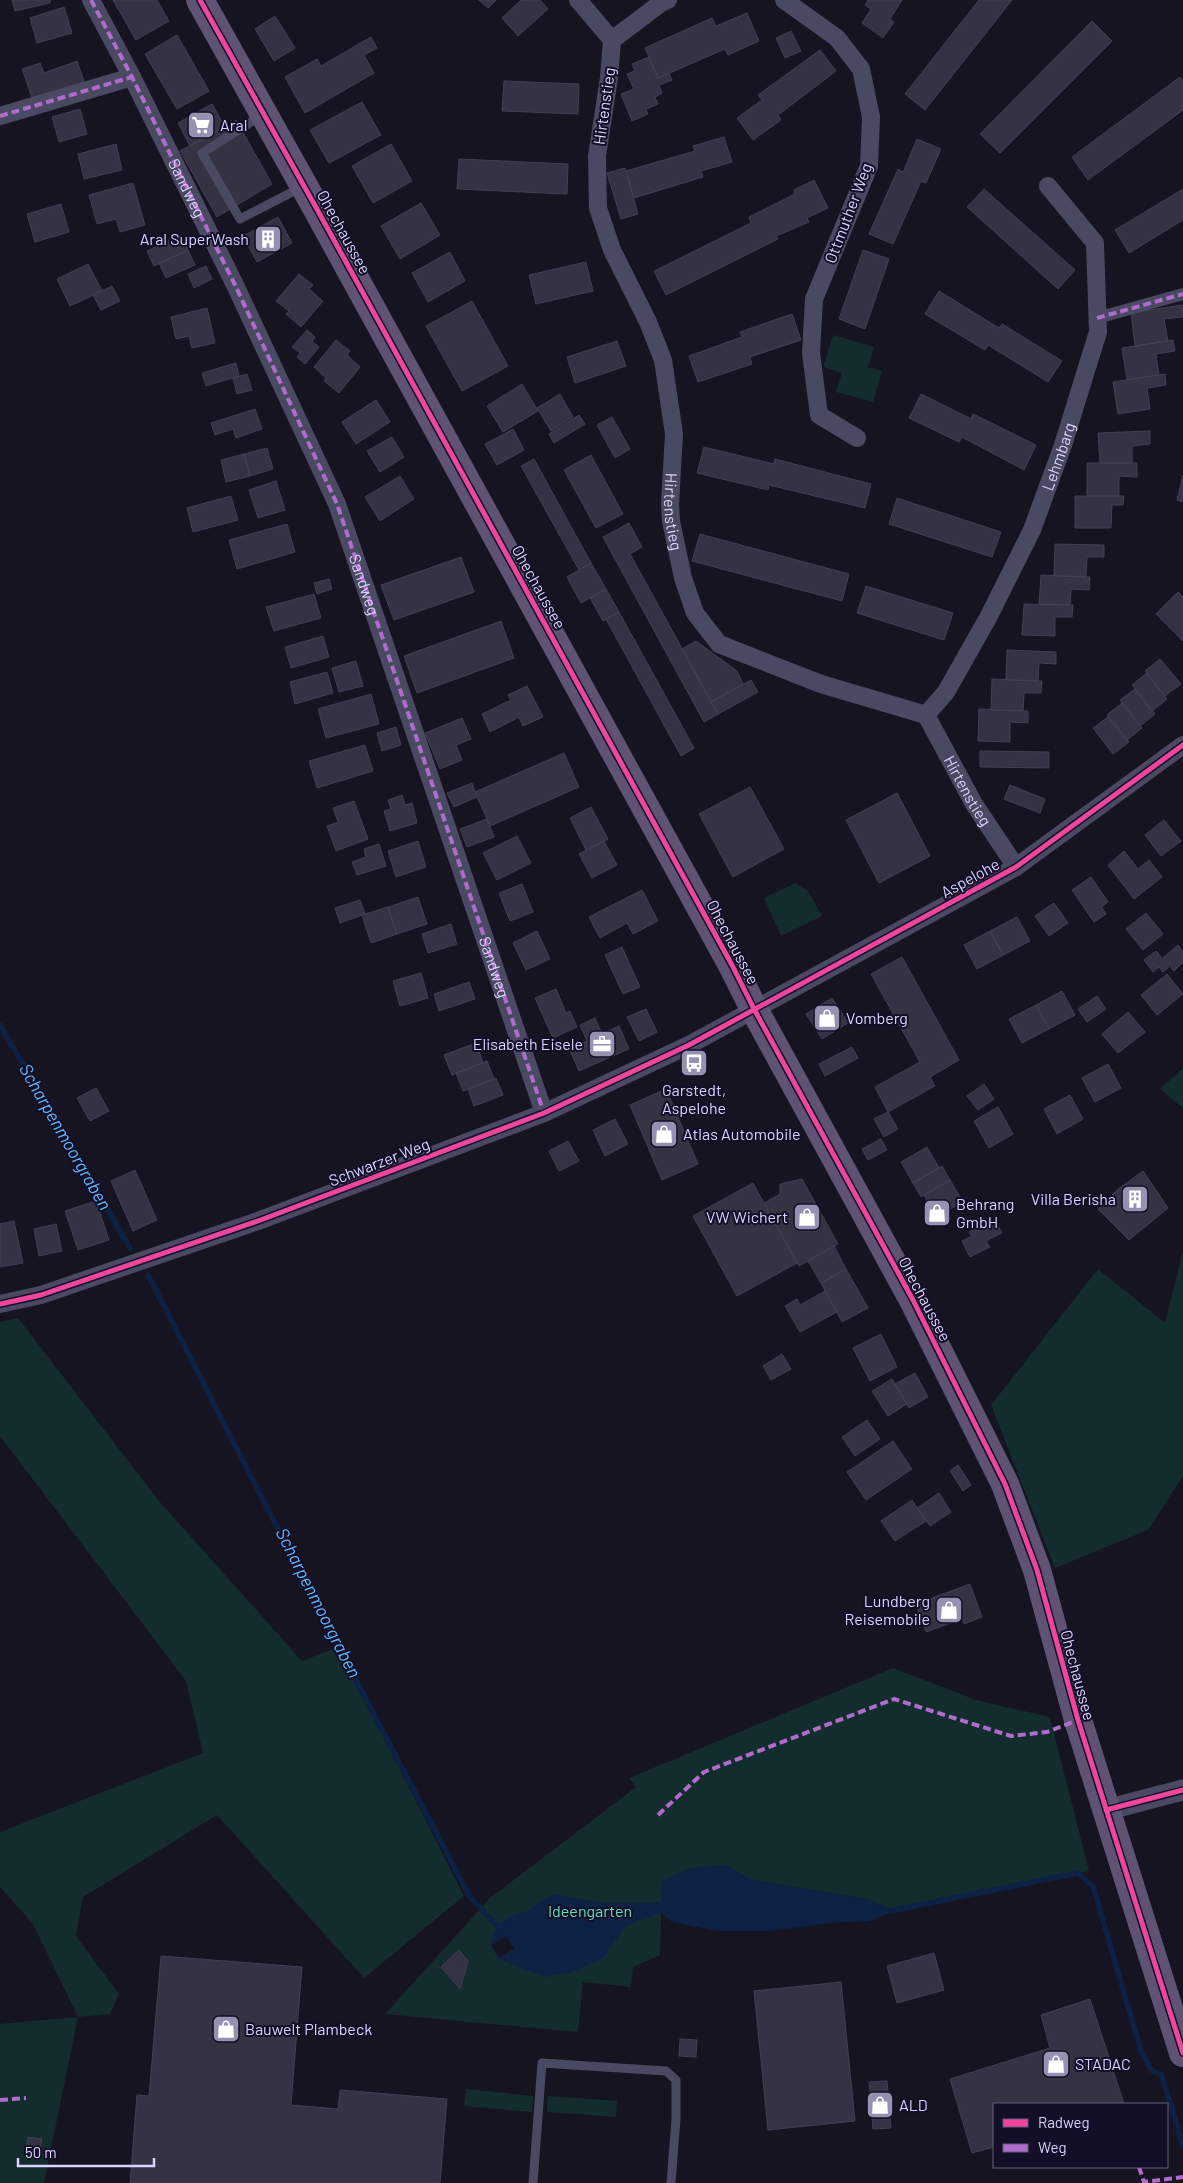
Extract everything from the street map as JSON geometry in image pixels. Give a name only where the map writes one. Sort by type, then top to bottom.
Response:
[{"type":"main road","name":"Ohechaussee","points":[[200,0],[699,905],[913,1300],[1005,1484],[1037,1570],[1078,1720],[1183,2053]]},
{"type":"street","name":"Sandweg","points":[[90,0],[132,77],[236,287],[337,504],[544,1113]]},
{"type":"street","points":[[578,0],[612,40],[661,3],[668,0]]},
{"type":"street","name":"Ottmuther Weg","points":[[784,0],[837,38],[861,69],[871,117],[869,166],[814,299],[811,354],[819,415],[857,438]]},
{"type":"street","name":"Hirtenstieg","points":[[612,40],[609,78],[597,156],[598,208],[612,250],[648,322],[663,360],[674,434],[670,504],[671,521],[682,578],[695,613],[719,644],[821,684],[926,715],[974,804],[1016,866]]},
{"type":"street","points":[[0,116],[132,77]]},
{"type":"street","name":"Lehmbarg","points":[[926,715],[946,692],[956,675],[989,616],[1032,530],[1063,445],[1098,332],[1095,243],[1048,186]]},
{"type":"street","points":[[1097,318],[1183,294]]},
{"type":"street","name":"Aspelohe","points":[[754,1009],[1016,866],[1183,745]]},
{"type":"street","name":"Schwarzer Weg","points":[[0,1304],[41,1295],[258,1221],[544,1113],[689,1045],[754,1009]]},
{"type":"street","points":[[1106,1810],[1183,1790]]},
{"type":"lane","points":[[264,114],[202,153],[240,219],[304,186]]},
{"type":"lane","points":[[532,2183],[542,2063],[666,2071],[676,2080],[676,2119],[670,2183]]},
{"type":"green space","points":[[833,335],[874,347],[868,367],[882,371],[873,402],[836,392],[842,373],[823,367]]},
{"type":"green space","points":[[795,883],[808,891],[822,916],[781,936],[764,898]]},
{"type":"green space","points":[[1183,1068],[1183,1108],[1160,1089]]},
{"type":"green space","points":[[1183,1251],[1183,1476],[1148,1530],[1055,1568],[991,1405],[1098,1269],[1165,1323]]},
{"type":"green space","points":[[18,1318],[159,1501],[302,1661],[338,1647],[464,1896],[364,1978],[217,1815],[83,1897],[76,1936],[119,1994],[110,2014],[78,2017],[33,1924],[0,1887],[0,1832],[203,1753],[186,1681],[0,1436],[0,1322]]},
{"type":"green space","name":"Ideengarten","points":[[893,1668],[976,1700],[1050,1717],[1089,1871],[895,1911],[867,1899],[751,1880],[725,1865],[662,1881],[660,1955],[633,1967],[631,1987],[583,1982],[578,2032],[385,2014],[490,1898],[636,1787],[629,1778]]},
{"type":"green space","points":[[78,2017],[44,2183],[0,2183],[0,2024]]},
{"type":"green space","points":[[466,2089],[533,2096],[532,2112],[464,2106]]},
{"type":"green space","points":[[548,2096],[617,2101],[616,2117],[547,2112]]},
{"type":"water","points":[[725,1865],[752,1880],[867,1899],[895,1911],[869,1921],[831,1923],[770,1931],[717,1931],[672,1922],[661,1913],[626,1926],[603,1958],[572,1972],[545,1977],[498,1959],[490,1944],[497,1926],[509,1917],[531,1910],[537,1903],[556,1894],[608,1903],[661,1902],[662,1881],[692,1868]]},
{"type":"pier","points":[[506,1936],[514,1948],[500,1958],[491,1945]]},
{"type":"building","points":[[12,0],[50,0],[50,3],[15,11]]},
{"type":"building","points":[[113,0],[157,0],[169,21],[136,40]]},
{"type":"building","points":[[479,0],[496,0],[488,8]]},
{"type":"building","points":[[521,0],[540,0],[548,9],[518,36],[502,18]]},
{"type":"building","points":[[868,0],[902,0],[890,19],[894,22],[883,38],[862,23],[871,9],[865,5]]},
{"type":"building","points":[[979,0],[1012,0],[925,110],[905,94]]},
{"type":"building","points":[[64,7],[72,33],[37,43],[30,18]]},
{"type":"building","points":[[747,13],[759,41],[728,55],[725,49],[658,78],[645,48],[712,18],[716,26]]},
{"type":"building","points":[[275,16],[295,48],[274,61],[255,29]]},
{"type":"building","points":[[1092,21],[1112,41],[1000,153],[980,134]]},
{"type":"building","points":[[791,31],[801,51],[785,58],[776,38]]},
{"type":"building","points":[[177,35],[209,91],[177,109],[145,54]]},
{"type":"building","points":[[371,37],[377,48],[364,55],[374,73],[305,113],[285,77],[317,59],[321,66]]},
{"type":"building","points":[[820,50],[836,71],[778,115],[781,120],[753,140],[737,118],[762,100],[758,95]]},
{"type":"building","points":[[649,57],[658,78],[669,73],[672,80],[659,85],[662,93],[655,97],[658,104],[646,109],[648,114],[632,121],[621,94],[634,89],[627,74],[635,71],[632,64]]},
{"type":"building","points":[[77,61],[84,81],[33,100],[22,69],[40,63],[44,73]]},
{"type":"building","points":[[1180,77],[1183,81],[1183,110],[1088,180],[1072,157]]},
{"type":"building","points":[[504,81],[579,84],[578,114],[502,111]]},
{"type":"building","points":[[362,102],[381,135],[329,163],[310,130]]},
{"type":"building","name":"Aral","points":[[212,104],[225,127],[190,146],[178,123]]},
{"type":"building","points":[[80,109],[87,134],[59,142],[52,117]]},
{"type":"building","points":[[236,120],[272,184],[217,217],[180,151]]},
{"type":"building","points":[[724,137],[732,162],[701,171],[703,177],[634,198],[626,171],[695,151],[693,146]]},
{"type":"building","points":[[917,139],[941,149],[926,183],[921,181],[893,244],[869,234],[898,169],[903,172]]},
{"type":"building","points":[[116,144],[122,170],[84,179],[78,154]]},
{"type":"building","points":[[391,144],[412,181],[373,203],[352,166]]},
{"type":"building","points":[[459,159],[568,164],[567,194],[457,189]]},
{"type":"building","points":[[625,168],[638,214],[621,219],[607,173]]},
{"type":"building","points":[[814,180],[828,208],[807,218],[809,222],[776,236],[778,239],[666,295],[654,271],[751,223],[749,217],[795,194],[794,190]]},
{"type":"building","points":[[133,183],[145,225],[120,232],[116,219],[97,224],[89,195]]},
{"type":"building","points":[[984,189],[1075,270],[1058,289],[967,207]]},
{"type":"building","points":[[1183,189],[1183,220],[1129,253],[1115,230]]},
{"type":"building","points":[[421,203],[440,235],[400,259],[381,226]]},
{"type":"building","points":[[61,204],[69,232],[35,242],[27,214]]},
{"type":"building","name":"Aral SuperWash","points":[[278,217],[292,243],[257,262],[243,236]]},
{"type":"building","points":[[181,235],[188,250],[154,266],[147,251]]},
{"type":"building","points":[[188,250],[195,265],[166,278],[159,263]]},
{"type":"building","points":[[863,250],[889,259],[865,329],[839,319]]},
{"type":"building","points":[[450,252],[465,281],[428,302],[412,273]]},
{"type":"building","points":[[586,262],[593,291],[536,304],[529,275]]},
{"type":"building","points":[[88,264],[102,291],[70,306],[57,279]]},
{"type":"building","points":[[206,266],[212,279],[194,288],[188,274]]},
{"type":"building","points":[[299,274],[313,285],[309,289],[323,301],[301,327],[286,314],[289,311],[276,301]]},
{"type":"building","points":[[112,286],[120,301],[101,310],[93,295]]},
{"type":"building","points":[[939,291],[999,328],[1002,324],[1062,361],[1048,382],[988,345],[985,350],[925,314]]},
{"type":"building","points":[[472,301],[508,366],[462,391],[426,326]]},
{"type":"building","points":[[1182,305],[1183,317],[1164,319],[1168,341],[1135,346],[1131,313]]},
{"type":"building","points":[[207,308],[215,343],[192,348],[189,336],[176,339],[171,317]]},
{"type":"building","points":[[792,314],[801,340],[750,357],[752,364],[698,382],[689,356],[742,337],[740,332]]},
{"type":"building","points":[[307,330],[315,337],[312,341],[319,347],[305,364],[297,357],[300,353],[292,347]]},
{"type":"building","points":[[336,340],[350,351],[347,355],[360,367],[339,393],[324,381],[326,378],[314,367]]},
{"type":"building","points":[[1173,340],[1175,351],[1156,354],[1159,375],[1127,380],[1122,348]]},
{"type":"building","points":[[617,341],[626,366],[575,383],[567,357]]},
{"type":"building","points":[[236,363],[239,376],[206,386],[202,373]]},
{"type":"building","points":[[247,374],[252,390],[237,394],[233,378]]},
{"type":"building","points":[[1165,374],[1166,385],[1147,388],[1150,409],[1118,414],[1113,382]]},
{"type":"building","points":[[522,384],[538,411],[503,432],[487,406]]},
{"type":"building","points":[[560,394],[573,417],[551,431],[537,408]]},
{"type":"building","points":[[921,394],[971,419],[973,414],[1036,445],[1024,470],[962,437],[959,442],[909,418]]},
{"type":"building","points":[[376,400],[390,422],[356,444],[342,422]]},
{"type":"building","points":[[255,409],[262,429],[236,438],[233,429],[215,435],[211,423]]},
{"type":"building","points":[[579,415],[585,424],[554,443],[549,434]]},
{"type":"building","points":[[612,417],[630,449],[615,458],[597,425]]},
{"type":"building","points":[[513,429],[524,450],[497,465],[485,444]]},
{"type":"building","points":[[1150,431],[1150,444],[1132,446],[1132,463],[1100,463],[1098,433]]},
{"type":"building","points":[[392,437],[404,457],[380,472],[367,451]]},
{"type":"building","points":[[704,447],[774,464],[775,459],[871,484],[865,508],[769,485],[768,490],[697,473]]},
{"type":"building","points":[[267,448],[273,469],[250,476],[244,454]]},
{"type":"building","points":[[244,454],[250,476],[226,482],[221,460]]},
{"type":"building","points":[[591,455],[623,514],[596,528],[564,470]]},
{"type":"building","points":[[534,459],[591,563],[579,570],[521,466]]},
{"type":"building","points":[[1087,463],[1137,463],[1137,477],[1119,476],[1119,496],[1087,496]]},
{"type":"building","points":[[1183,475],[1183,502],[1177,500]]},
{"type":"building","points":[[400,476],[414,499],[380,521],[365,497]]},
{"type":"building","points":[[276,481],[285,510],[258,518],[249,490]]},
{"type":"building","points":[[231,496],[238,520],[193,532],[187,508]]},
{"type":"building","points":[[1075,496],[1124,496],[1123,505],[1112,505],[1111,528],[1075,528]]},
{"type":"building","points":[[897,498],[1001,532],[992,557],[889,524]]},
{"type":"building","points":[[629,523],[642,547],[630,554],[718,714],[704,722],[603,537]]},
{"type":"building","points":[[287,524],[295,552],[237,569],[229,540]]},
{"type":"building","points":[[700,534],[849,574],[842,601],[692,561]]},
{"type":"building","points":[[1055,544],[1104,545],[1104,557],[1087,557],[1086,577],[1054,576]]},
{"type":"building","points":[[461,557],[474,592],[394,620],[381,585]]},
{"type":"building","points":[[591,563],[606,589],[581,603],[567,577]]},
{"type":"building","points":[[1041,575],[1090,577],[1089,590],[1071,589],[1070,605],[1039,604]]},
{"type":"building","points":[[329,579],[332,589],[317,594],[314,583]]},
{"type":"building","points":[[866,586],[953,613],[944,640],[857,613]]},
{"type":"building","points":[[606,589],[619,612],[603,621],[590,598]]},
{"type":"building","points":[[1178,592],[1183,597],[1183,641],[1156,614]]},
{"type":"building","points":[[314,594],[321,618],[274,631],[266,607]]},
{"type":"building","points":[[1024,604],[1073,605],[1072,617],[1055,617],[1055,636],[1022,635]]},
{"type":"building","points":[[619,612],[694,748],[681,756],[606,619]]},
{"type":"building","points":[[501,621],[514,658],[417,693],[404,656]]},
{"type":"building","points":[[323,636],[329,657],[291,668],[285,647]]},
{"type":"building","points":[[696,641],[737,671],[743,684],[711,702],[682,649]]},
{"type":"building","points":[[1007,650],[1056,652],[1056,664],[1039,663],[1038,681],[1006,680]]},
{"type":"building","points":[[1160,659],[1181,684],[1165,696],[1145,671]]},
{"type":"building","points":[[356,661],[363,686],[339,692],[332,668]]},
{"type":"building","points":[[327,672],[333,693],[295,704],[290,682]]},
{"type":"building","points":[[1147,673],[1167,699],[1152,711],[1132,685]]},
{"type":"building","points":[[992,679],[1042,681],[1041,693],[1024,693],[1023,711],[991,710]]},
{"type":"building","points":[[751,680],[758,692],[718,714],[711,702]]},
{"type":"building","points":[[527,686],[543,717],[523,726],[519,717],[490,732],[482,714],[511,700],[508,695]]},
{"type":"building","points":[[1135,689],[1155,714],[1140,726],[1120,700]]},
{"type":"building","points":[[371,694],[379,724],[326,738],[318,709]]},
{"type":"building","points":[[1122,703],[1142,728],[1127,740],[1107,715]]},
{"type":"building","points":[[979,709],[1028,711],[1028,723],[1010,722],[1010,742],[978,741]]},
{"type":"building","points":[[1108,717],[1129,742],[1113,754],[1093,728]]},
{"type":"building","points":[[462,718],[471,739],[456,745],[462,760],[440,769],[425,733]]},
{"type":"building","points":[[396,727],[401,745],[382,751],[377,733]]},
{"type":"building","points":[[365,745],[373,771],[317,788],[309,761]]},
{"type":"building","points":[[980,751],[1049,752],[1049,768],[980,767]]},
{"type":"building","points":[[564,753],[579,787],[490,826],[475,792]]},
{"type":"building","points":[[472,783],[477,797],[454,807],[447,793]]},
{"type":"building","points":[[1010,785],[1045,799],[1040,813],[1004,799]]},
{"type":"building","points":[[750,787],[784,849],[733,877],[699,814]]},
{"type":"building","points":[[897,793],[930,856],[879,883],[846,820]]},
{"type":"building","points":[[402,795],[405,805],[412,803],[417,823],[390,831],[384,811],[391,809],[388,800]]},
{"type":"building","points":[[354,801],[368,839],[336,851],[327,826],[338,822],[333,808]]},
{"type":"building","points":[[591,807],[608,839],[586,850],[570,818]]},
{"type":"building","points":[[487,819],[494,837],[467,847],[460,829]]},
{"type":"building","points":[[1164,820],[1181,841],[1161,856],[1145,835]]},
{"type":"building","points":[[517,836],[531,863],[497,880],[483,853]]},
{"type":"building","points":[[418,841],[426,867],[396,877],[388,851]]},
{"type":"building","points":[[604,841],[617,865],[592,878],[579,854]]},
{"type":"building","points":[[379,844],[386,866],[357,875],[352,862],[366,857],[364,849]]},
{"type":"building","points":[[1124,851],[1138,869],[1149,860],[1162,877],[1134,899],[1108,865]]},
{"type":"building","points":[[1091,877],[1108,902],[1102,907],[1106,914],[1094,922],[1072,890]]},
{"type":"building","points":[[522,884],[533,912],[510,921],[499,893]]},
{"type":"building","points":[[642,890],[658,921],[633,934],[627,923],[600,938],[589,917]]},
{"type":"building","points":[[418,897],[427,924],[397,934],[388,907]]},
{"type":"building","points":[[360,900],[365,914],[340,923],[335,908]]},
{"type":"building","points":[[1054,903],[1068,923],[1049,936],[1035,916]]},
{"type":"building","points":[[388,907],[397,934],[371,943],[362,915]]},
{"type":"building","points":[[1146,913],[1163,934],[1143,950],[1126,929]]},
{"type":"building","points":[[1017,917],[1030,941],[1003,955],[990,931]]},
{"type":"building","points":[[451,924],[457,944],[428,953],[422,934]]},
{"type":"building","points":[[537,931],[550,959],[526,970],[513,943]]},
{"type":"building","points":[[990,931],[1003,955],[977,969],[964,945]]},
{"type":"building","points":[[1178,945],[1183,952],[1183,962],[1174,971],[1163,958]]},
{"type":"building","points":[[622,947],[640,987],[623,994],[605,955]]},
{"type":"building","points":[[1156,951],[1169,967],[1163,972],[1159,967],[1153,972],[1144,960]]},
{"type":"building","points":[[902,957],[959,1060],[930,1077],[935,1086],[888,1112],[875,1087],[920,1062],[871,974]]},
{"type":"building","points":[[421,973],[428,998],[400,1006],[393,981]]},
{"type":"building","points":[[1167,974],[1183,994],[1157,1015],[1141,995]]},
{"type":"building","points":[[469,982],[475,999],[439,1011],[434,994]]},
{"type":"building","points":[[556,989],[566,1013],[570,1011],[577,1027],[553,1038],[535,998]]},
{"type":"building","points":[[1062,991],[1075,1015],[1049,1029],[1036,1005]]},
{"type":"building","points":[[1097,996],[1106,1009],[1087,1022],[1078,1009]]},
{"type":"building","name":"Vomberg","points":[[832,998],[848,1023],[822,1039],[806,1014]]},
{"type":"building","points":[[1036,1005],[1049,1029],[1022,1043],[1009,1019]]},
{"type":"building","points":[[646,1009],[657,1032],[639,1041],[627,1017]]},
{"type":"building","points":[[1128,1012],[1145,1032],[1118,1053],[1102,1034]]},
{"type":"building","name":"Elisabeth Eisele","points":[[595,1018],[602,1034],[619,1026],[629,1049],[579,1071],[569,1048],[587,1041],[580,1025]]},
{"type":"building","points":[[476,1043],[483,1063],[452,1075],[444,1055]]},
{"type":"building","points":[[852,1047],[858,1058],[825,1076],[819,1064]]},
{"type":"building","points":[[487,1061],[494,1079],[463,1091],[456,1073]]},
{"type":"building","points":[[1108,1064],[1121,1088],[1095,1102],[1082,1078]]},
{"type":"building","points":[[496,1078],[503,1095],[474,1106],[468,1089]]},
{"type":"building","points":[[984,1084],[994,1099],[978,1110],[967,1096]]},
{"type":"building","points":[[96,1088],[109,1111],[90,1121],[77,1098]]},
{"type":"building","name":"Atlas Automobile","points":[[666,1089],[698,1164],[662,1180],[630,1105]]},
{"type":"building","points":[[1070,1095],[1083,1119],[1057,1134],[1044,1109]]},
{"type":"building","points":[[998,1107],[1013,1134],[989,1148],[974,1121]]},
{"type":"building","points":[[888,1112],[898,1129],[884,1137],[874,1119]]},
{"type":"building","points":[[615,1119],[628,1144],[605,1156],[593,1130]]},
{"type":"building","points":[[881,1139],[887,1150],[868,1160],[862,1149]]},
{"type":"building","points":[[568,1141],[579,1161],[559,1171],[549,1151]]},
{"type":"building","points":[[927,1147],[939,1168],[913,1183],[901,1162]]},
{"type":"building","points":[[942,1166],[950,1180],[921,1197],[913,1183]]},
{"type":"building","points":[[135,1170],[157,1220],[133,1231],[111,1181]]},
{"type":"building","name":"Villa Berisha","points":[[1143,1171],[1168,1208],[1129,1240],[1098,1209],[1117,1190]]},
{"type":"building","points":[[802,1179],[838,1244],[799,1266],[764,1203],[780,1194],[780,1184]]},
{"type":"building","points":[[950,1180],[963,1202],[936,1217],[924,1195]]},
{"type":"building","points":[[753,1183],[797,1263],[737,1296],[693,1216]]},
{"type":"building","points":[[96,1201],[109,1240],[78,1250],[65,1211]]},
{"type":"building","points":[[14,1221],[23,1263],[0,1267],[0,1224]]},
{"type":"building","points":[[56,1224],[62,1251],[39,1256],[34,1229]]},
{"type":"building","points":[[984,1224],[986,1229],[997,1224],[1002,1233],[986,1241],[990,1247],[970,1257],[962,1241],[972,1236],[969,1232]]},
{"type":"building","points":[[834,1246],[846,1269],[821,1283],[808,1261]]},
{"type":"building","points":[[846,1269],[868,1308],[842,1322],[821,1283]]},
{"type":"building","points":[[825,1291],[837,1312],[800,1332],[785,1306],[797,1299],[800,1305]]},
{"type":"building","points":[[881,1334],[897,1367],[870,1381],[853,1348]]},
{"type":"building","points":[[782,1354],[791,1369],[771,1380],[763,1366]]},
{"type":"building","points":[[915,1373],[928,1397],[909,1408],[895,1384]]},
{"type":"building","points":[[892,1379],[907,1404],[888,1416],[872,1391]]},
{"type":"building","points":[[867,1420],[880,1439],[855,1456],[842,1437]]},
{"type":"building","points":[[893,1441],[912,1469],[866,1500],[847,1472]]},
{"type":"building","points":[[958,1465],[971,1485],[963,1491],[950,1471]]},
{"type":"building","points":[[939,1493],[951,1512],[930,1526],[917,1508]]},
{"type":"building","points":[[912,1500],[926,1521],[895,1541],[881,1521]]},
{"type":"building","name":"Lundberg Reisemobile","points":[[970,1584],[982,1617],[964,1624],[962,1619],[926,1632],[916,1604]]},
{"type":"building","points":[[459,1950],[468,1961],[460,1989],[441,1967]]},
{"type":"building","points":[[934,1953],[944,1990],[897,2003],[887,1966]]},
{"type":"building","name":"Bauwelt Plambeck","points":[[161,1956],[302,1967],[291,2105],[338,2109],[340,2090],[447,2099],[440,2183],[130,2183],[137,2095],[149,2096]]},
{"type":"building","points":[[841,1982],[855,2121],[768,2130],[754,1991]]},
{"type":"building","name":"STADAC","points":[[1090,1999],[1124,2103],[993,2103],[993,2147],[972,2153],[950,2079],[1050,2048],[1041,2015]]},
{"type":"building","points":[[680,2039],[697,2040],[696,2057],[679,2056]]},
{"type":"building","name":"ALD","points":[[887,2081],[891,2128],[873,2129],[869,2082]]},
{"type":"building","points":[[28,2137],[42,2139],[41,2146],[34,2145],[32,2159],[25,2158]]},
{"type":"waterway","name":"Scharpenmoorgraben","points":[[0,1025],[130,1248]]},
{"type":"waterway","name":"Scharpenmoorgraben","points":[[148,1275],[338,1646],[470,1897],[497,1926],[502,1927]]},
{"type":"waterway","name":"Scharpenmoorgraben","points":[[890,1911],[1078,1873],[1093,1886],[1141,2051],[1152,2071],[1161,2074],[1183,2145]]},
{"type":"marked path","points":[[91,0],[132,77],[236,287],[337,504],[544,1113]]},
{"type":"marked path","points":[[0,116],[132,77]]},
{"type":"marked path","points":[[1097,318],[1183,294]]},
{"type":"marked path","points":[[658,1815],[704,1772],[894,1699],[1011,1736],[1047,1732],[1078,1720]]},
{"type":"marked path","points":[[0,2100],[26,2098]]},
{"type":"marked path","points":[[1139,2168],[1144,2182],[1183,2177]]},
{"type":"cycle path","points":[[200,0],[732,965],[754,1009],[913,1300],[1005,1484],[1037,1570],[1078,1720],[1183,2053]]},
{"type":"cycle path","points":[[0,1304],[41,1295],[258,1221],[544,1113],[689,1045],[1016,867],[1183,745]]},
{"type":"cycle path","points":[[1106,1810],[1183,1790]]},
{"type":"place","name":"Aral","points":[[201,125]]},
{"type":"place","name":"Aral SuperWash","points":[[268,239]]},
{"type":"place","name":"Vomberg","points":[[827,1018]]},
{"type":"place","name":"Elisabeth Eisele","points":[[602,1044]]},
{"type":"place","name":"Garstedt, Aspelohe","points":[[694,1063]]},
{"type":"place","name":"Atlas Automobile","points":[[664,1134]]},
{"type":"place","name":"Villa Berisha","points":[[1135,1199]]},
{"type":"place","name":"Behrang GmbH","points":[[937,1213]]},
{"type":"place","name":"VW Wichert","points":[[807,1217]]},
{"type":"place","name":"Lundberg Reisemobile","points":[[949,1610]]},
{"type":"place","name":"Bauwelt Plambeck","points":[[226,2029]]},
{"type":"place","name":"STADAC","points":[[1056,2064]]},
{"type":"place","name":"ALD","points":[[880,2105]]}]
